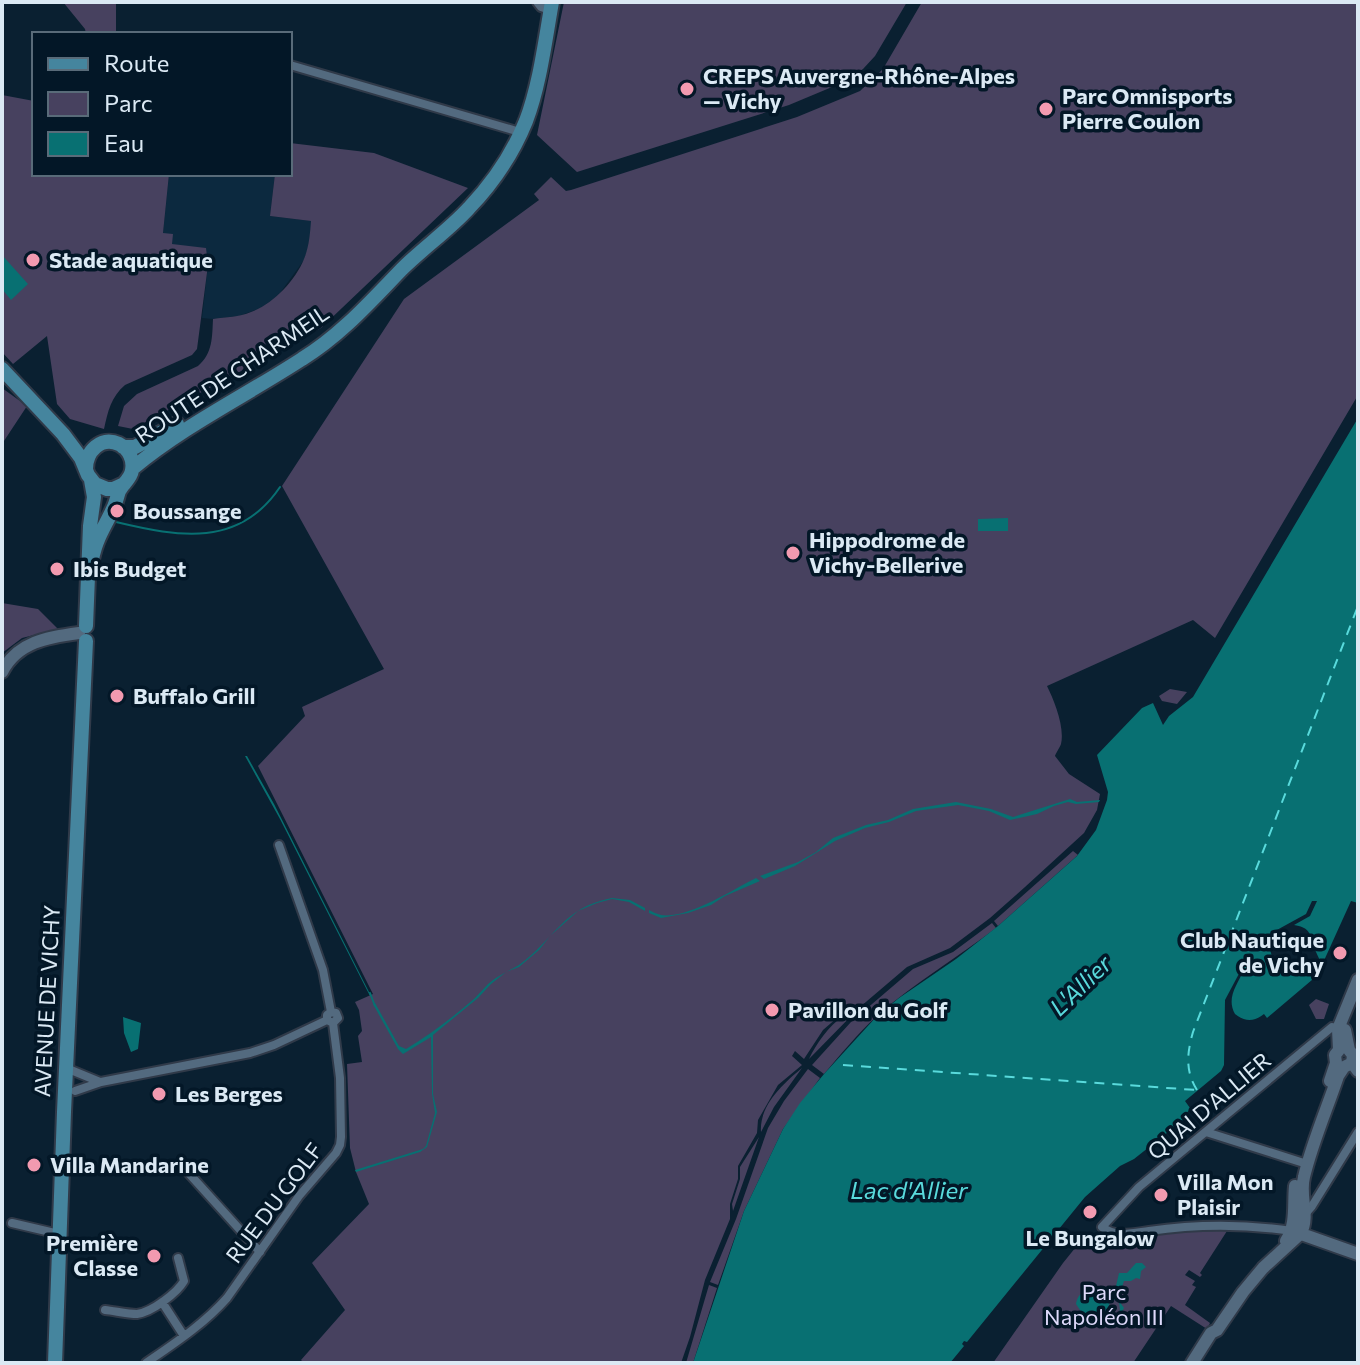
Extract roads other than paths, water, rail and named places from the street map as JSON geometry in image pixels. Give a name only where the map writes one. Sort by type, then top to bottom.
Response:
[{"type":"main road","name":"ROUTE DE CHARMEIL","points":[[123,447],[135,447],[237,390],[324,335],[464,203],[525,122],[538,79],[547,31],[546,3]]},
{"type":"main road","name":"ROUTE DE CHARMEIL","points":[[133,468],[166,441],[329,341],[470,208],[497,174],[517,131],[546,3]]},
{"type":"main road","points":[[2,361],[68,431],[95,447]]},
{"type":"main road","points":[[2,369],[63,434],[95,484],[107,489],[124,484],[133,468],[131,456],[123,447],[112,442],[100,444],[88,457],[89,474]]},
{"type":"main road","name":"AVENUE DE VICHY","points":[[55,1363],[84,633],[94,497],[89,474]]},
{"type":"main road","name":"AVENUE DE VICHY","points":[[89,573],[95,545],[124,484]]},
{"type":"main road","points":[[2,672],[21,648],[84,633]]},
{"type":"main road","points":[[1300,1235],[1295,1217],[1294,1192],[1346,1060],[1338,1029],[1358,980]]},
{"type":"main road","points":[[1338,1029],[1347,1021],[1358,995]]},
{"type":"main road","points":[[1198,1363],[1253,1280],[1283,1247],[1300,1235],[1305,1214],[1301,1192],[1304,1163]]},
{"type":"main road","points":[[1300,1235],[1358,1254]]},
{"type":"main road","points":[[1192,1363],[1211,1333],[1217,1330]]},
{"type":"street","points":[[292,66],[517,131]]},
{"type":"street","name":"RUE DU GOLF","points":[[146,1363],[216,1311],[340,1145],[340,1078],[323,970],[279,845]]},
{"type":"street","points":[[75,1091],[101,1082],[250,1053],[331,1018]]},
{"type":"street","name":"QUAI D'ALLIER","points":[[1275,1229],[1185,1226],[1122,1234],[1102,1227],[1139,1187],[1338,1029]]},
{"type":"street","points":[[66,1068],[101,1082]]},
{"type":"street","points":[[1206,1132],[1304,1163]]},
{"type":"street","points":[[1305,1214],[1358,1132]]},
{"type":"street","points":[[184,1168],[260,1252]]},
{"type":"street","points":[[12,1223],[59,1234]]},
{"type":"street","points":[[1275,1229],[1300,1235]]},
{"type":"street","points":[[1275,1229],[1283,1235],[1283,1247]]},
{"type":"street","points":[[105,1310],[135,1314],[146,1312],[179,1291],[184,1281],[178,1258]]},
{"type":"street","points":[[162,1302],[184,1336]]},
{"type":"water","points":[[2,255],[28,284],[11,300],[2,289]]},
{"type":"water","name":"Lac d'Allier","points":[[1358,418],[1358,903],[1351,901],[1322,965],[1308,931],[1294,925],[1310,916],[1317,901],[1312,901],[1306,914],[1275,931],[1269,947],[1273,959],[1284,966],[1296,967],[1312,959],[1319,974],[1267,1018],[1264,1014],[1250,1020],[1235,1014],[1232,1002],[1244,970],[1242,968],[1225,1000],[1224,1065],[1221,1071],[1185,1101],[1190,1108],[1182,1121],[1134,1159],[1120,1166],[1085,1197],[967,1342],[964,1341],[964,1346],[950,1363],[693,1363],[744,1211],[783,1129],[800,1103],[877,1016],[998,926],[1077,856],[1096,830],[1107,800],[1108,792],[1097,755],[1142,708],[1153,703],[1163,725],[1169,716],[1193,697]]},
{"type":"water","points":[[1008,518],[1008,531],[978,531],[978,519]]},
{"type":"water","points":[[245,756],[274,804],[371,996],[280,819]]},
{"type":"water","points":[[1070,799],[1077,802],[1100,800],[1076,804],[1068,802],[1010,820],[989,811],[958,805],[916,811],[835,841],[795,866],[764,879],[760,876],[798,862],[833,838],[913,809],[956,802],[1013,817]]},
{"type":"water","points":[[756,878],[760,881],[688,913],[661,918],[649,913],[649,910],[661,915],[684,913]]},
{"type":"water","points":[[612,898],[630,900],[645,908],[645,911],[629,902],[612,899],[579,911],[595,902]]},
{"type":"water","points":[[549,937],[539,950],[519,967],[507,972]]},
{"type":"water","points":[[506,972],[433,1035],[433,1094],[437,1112],[427,1147],[420,1152],[356,1172],[423,1149],[435,1113],[432,1094],[431,1037],[403,1054],[373,1004],[399,1046],[406,1049],[450,1019],[490,982]]},
{"type":"water","points":[[123,1017],[141,1023],[138,1049],[131,1052],[124,1033]]},
{"type":"water","points":[[1136,1263],[1146,1267],[1141,1271],[1140,1279],[1124,1281],[1122,1287],[1115,1291],[1116,1299],[1110,1302],[1108,1308],[1117,1314],[1119,1301],[1124,1308],[1120,1315],[1091,1321],[1084,1316],[1076,1304],[1081,1294],[1095,1287],[1113,1288],[1119,1273],[1127,1273]]},
{"type":"waterway","points":[[116,522],[185,534],[227,529],[264,507],[280,487]]},
{"type":"waterway","points":[[370,993],[375,1006]]},
{"type":"place","name":"CREPS Auvergne-Rhône-Alpes — Vichy","points":[[687,89]]},
{"type":"place","name":"Parc Omnisports Pierre Coulon","points":[[1046,109]]},
{"type":"place","name":"Stade aquatique","points":[[33,260]]},
{"type":"place","name":"Boussange","points":[[117,511]]},
{"type":"place","name":"Hippodrome de Vichy-Bellerive","points":[[793,553]]},
{"type":"place","name":"Ibis Budget","points":[[57,569]]},
{"type":"place","name":"Buffalo Grill","points":[[117,696]]},
{"type":"place","name":"Club Nautique de Vichy","points":[[1340,953]]},
{"type":"place","name":"Pavillon du Golf","points":[[772,1010]]},
{"type":"place","name":"Les Berges","points":[[159,1094]]},
{"type":"place","name":"Villa Mandarine","points":[[34,1165]]},
{"type":"place","name":"Villa Mon Plaisir","points":[[1161,1195]]},
{"type":"place","name":"Le Bungalow","points":[[1090,1212]]},
{"type":"place","name":"Première Classe","points":[[154,1256]]},
{"type":"water label","name":"L'Allier","points":[[1081,986]]},
{"type":"park label","name":"Parc Napoléon III","points":[[1104,1304]]}]
